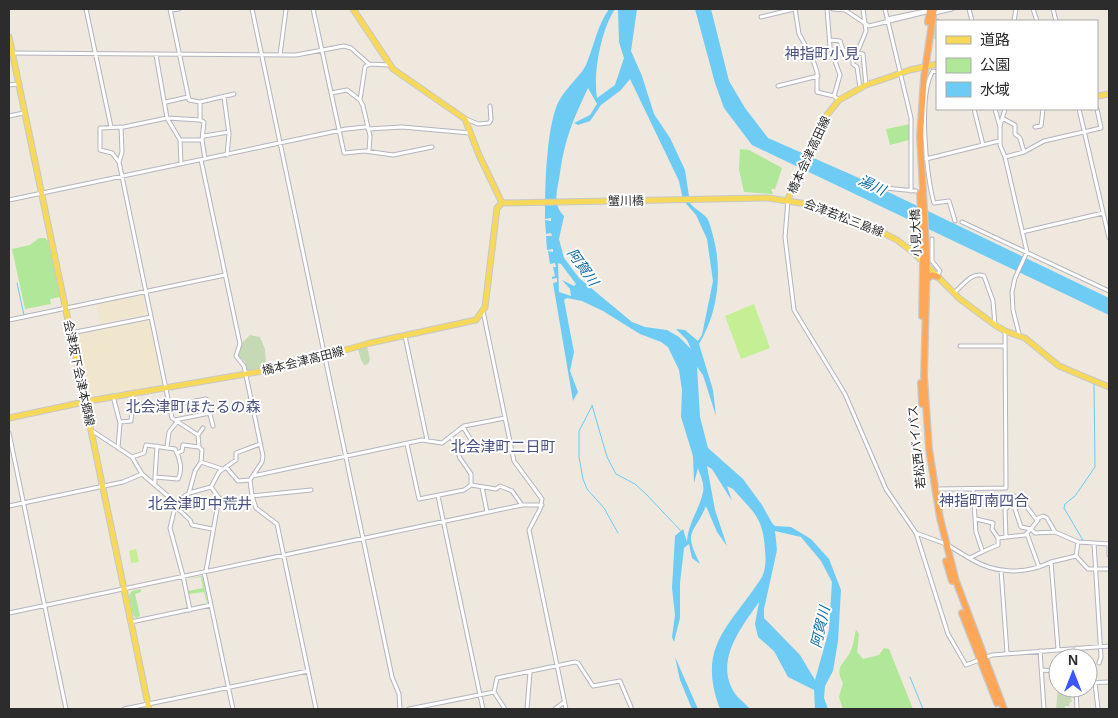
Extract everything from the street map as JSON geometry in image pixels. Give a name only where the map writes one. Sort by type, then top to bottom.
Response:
[{"type":"highway","points":[[923,67],[932,10]]},
{"type":"highway","name":"小見大橋","points":[[923,67],[920,137],[925,265]]},
{"type":"highway","name":"小見大橋","points":[[923,236],[922,249],[925,265]]},
{"type":"highway","name":"若松西バイパス","points":[[925,265],[927,280],[924,376],[927,430],[944,543]]},
{"type":"highway","name":"若松西バイパス","points":[[925,265],[922,410],[929,476],[944,543],[981,659],[1000,709]]},
{"type":"highway","points":[[927,280],[932,275],[937,276]]},
{"type":"highway","name":"若松西バイパス","points":[[981,659],[1004,709]]},
{"type":"main road","points":[[352,9],[389,65],[465,119],[502,203],[498,208],[483,312]]},
{"type":"main road","name":"会津坂下会津本郷線","points":[[9,37],[10,53],[66,308],[84,402],[149,707]]},
{"type":"main road","name":"橋本会津高田線","points":[[788,199],[827,115],[839,100],[866,85],[901,73],[936,64]]},
{"type":"main road","name":"蟹川橋","points":[[502,203],[737,199]]},
{"type":"main road","name":"会津若松三島線","points":[[737,199],[788,199],[870,226],[897,240],[954,293],[1005,332],[1019,334],[1059,366],[1109,387]]},
{"type":"main road","points":[[911,251],[919,252],[922,249]]},
{"type":"main road","name":"橋本会津高田線","points":[[9,418],[113,396],[286,367],[370,343],[466,324],[476,320],[483,312]]},
{"type":"street","points":[[86,9],[111,127]]},
{"type":"street","points":[[179,9],[170,10],[188,97],[192,101],[200,102],[234,94]]},
{"type":"street","points":[[252,9],[392,677],[399,694],[400,709]]},
{"type":"street","points":[[280,55],[286,9]]},
{"type":"street","points":[[313,9],[344,153],[369,151],[393,155],[432,147]]},
{"type":"street","points":[[760,17],[795,9],[799,34],[812,57],[818,76],[817,92],[834,96],[839,100]]},
{"type":"street","points":[[827,9],[832,53],[840,75],[834,96]]},
{"type":"street","points":[[832,9],[845,10],[869,26],[932,10],[952,9]]},
{"type":"street","points":[[860,88],[857,67],[852,64],[866,24],[863,9]]},
{"type":"street","points":[[885,9],[912,120],[911,191]]},
{"type":"street","points":[[830,40],[840,41],[843,50]]},
{"type":"street","points":[[10,53],[280,55],[347,47],[368,64],[389,65]]},
{"type":"street","points":[[832,53],[843,50],[864,55],[866,85]]},
{"type":"street","points":[[156,55],[166,102],[167,118],[180,140],[181,164]]},
{"type":"street","points":[[368,64],[365,67],[360,100],[367,128],[369,151]]},
{"type":"street","points":[[936,72],[933,72],[930,76],[925,121],[929,190],[934,203],[950,201],[955,221]]},
{"type":"street","points":[[778,86],[818,76]]},
{"type":"street","points":[[9,84],[18,84]]},
{"type":"street","points":[[331,93],[347,90],[360,100]]},
{"type":"street","points":[[166,102],[188,97]]},
{"type":"street","points":[[224,97],[229,132],[227,155]]},
{"type":"street","points":[[200,102],[200,120]]},
{"type":"street","points":[[465,119],[478,124],[489,123],[491,120],[490,106]]},
{"type":"street","points":[[974,110],[983,145]]},
{"type":"street","points":[[996,110],[1000,127]]},
{"type":"street","points":[[1005,110],[1000,127],[999,141],[1005,157],[1027,254],[1015,278],[1012,292],[1013,310],[1019,334]]},
{"type":"street","points":[[1035,127],[1041,126],[1043,110]]},
{"type":"street","points":[[1079,110],[1109,238]]},
{"type":"street","points":[[1005,157],[1024,152],[1044,141],[1101,128],[1096,110]]},
{"type":"street","points":[[9,116],[24,113]]},
{"type":"street","points":[[198,435],[176,421],[169,406],[119,162],[112,153],[100,150],[99,129],[167,118],[200,120],[204,122],[204,136],[202,140],[203,160],[240,344],[236,356],[244,366],[263,460],[251,478],[252,496],[256,508],[277,524],[316,709]]},
{"type":"street","points":[[1002,118],[1015,125],[1015,134],[1020,138],[1024,152]]},
{"type":"street","points":[[119,162],[122,152],[120,127]]},
{"type":"street","points":[[9,200],[339,131],[402,127],[471,132]]},
{"type":"street","points":[[204,136],[229,132]]},
{"type":"street","points":[[180,140],[202,140]]},
{"type":"street","points":[[926,158],[999,141]]},
{"type":"street","points":[[885,188],[916,191]]},
{"type":"street","points":[[788,199],[785,214],[785,237],[794,310],[845,394],[891,497],[916,533],[948,634],[966,665],[981,659],[1007,653],[1048,650]]},
{"type":"street","points":[[1022,232],[1103,213]]},
{"type":"street","points":[[962,222],[1109,291]]},
{"type":"street","points":[[911,251],[914,245],[912,237]]},
{"type":"street","points":[[932,239],[932,261],[940,271],[937,276]]},
{"type":"street","points":[[954,293],[969,278],[977,274],[984,276],[993,301],[995,325]]},
{"type":"street","points":[[9,320],[225,275]]},
{"type":"street","points":[[483,312],[515,465],[541,498],[542,505],[529,530],[566,709]]},
{"type":"street","points":[[70,334],[151,317]]},
{"type":"street","points":[[939,489],[1006,488],[1005,332]]},
{"type":"street","points":[[405,336],[427,440]]},
{"type":"street","points":[[960,346],[1005,346]]},
{"type":"street","points":[[120,422],[131,421],[133,393]]},
{"type":"street","points":[[113,396],[120,422],[118,448]]},
{"type":"street","points":[[169,406],[206,399],[213,426]]},
{"type":"street","points":[[167,447],[169,434],[176,421],[210,413]]},
{"type":"street","points":[[201,462],[224,468],[239,482],[346,456],[427,440],[442,443],[463,427],[505,418]]},
{"type":"street","points":[[463,427],[478,452]]},
{"type":"street","points":[[189,494],[195,471],[201,462],[202,449],[199,446],[198,435],[203,428]]},
{"type":"street","points":[[91,429],[132,457],[142,474],[155,482],[190,520],[192,525],[212,529]]},
{"type":"street","points":[[9,433],[66,709]]},
{"type":"street","points":[[407,444],[419,500],[466,490],[471,485],[471,474],[460,458],[451,436]]},
{"type":"street","points":[[190,610],[170,525],[176,505],[189,494],[211,487],[216,475],[236,460],[235,454],[238,451],[260,444]]},
{"type":"street","points":[[132,457],[144,453],[146,445],[175,449],[180,466],[178,479],[155,477]]},
{"type":"street","points":[[177,453],[182,451],[183,445],[199,446]]},
{"type":"street","points":[[155,482],[157,446]]},
{"type":"street","points":[[9,506],[132,480],[142,474]]},
{"type":"street","points":[[471,485],[496,489],[500,486],[509,489],[522,505]]},
{"type":"street","points":[[211,487],[219,498],[236,501],[252,496],[310,490]]},
{"type":"street","points":[[482,487],[487,512]]},
{"type":"street","points":[[973,489],[976,532],[982,550]]},
{"type":"street","points":[[1006,537],[1004,520],[1006,501],[1013,495],[1038,520]]},
{"type":"street","points":[[438,496],[483,709]]},
{"type":"street","points":[[219,498],[205,572],[233,709]]},
{"type":"street","points":[[1022,503],[1015,509],[1021,527],[1031,529],[1035,533],[1055,532],[1078,542],[1109,544],[1109,554]]},
{"type":"street","points":[[9,612],[487,512],[522,505],[542,505]]},
{"type":"street","points":[[998,538],[1027,534],[1038,520],[1045,516],[1055,532]]},
{"type":"street","points":[[969,558],[977,555],[982,550],[998,545],[998,538],[992,529],[993,523],[976,519]]},
{"type":"street","points":[[916,533],[944,543],[983,566],[1001,570],[1016,572],[1076,556]]},
{"type":"street","points":[[1027,534],[1038,567]]},
{"type":"street","points":[[1076,556],[1078,542]]},
{"type":"street","points":[[1094,543],[1100,646],[1099,663]]},
{"type":"street","points":[[1076,556],[1088,569],[1095,571],[1109,568]]},
{"type":"street","points":[[1051,562],[1058,648]]},
{"type":"street","points":[[1001,570],[1007,653]]},
{"type":"street","points":[[131,622],[211,605]]},
{"type":"street","points":[[1078,648],[1109,646]]},
{"type":"street","points":[[1040,651],[1044,709]]},
{"type":"street","points":[[505,709],[494,692],[498,678],[578,662],[594,687],[620,681],[631,707]]},
{"type":"street","points":[[1041,670],[1048,670]]},
{"type":"street","points":[[124,709],[149,707],[308,671]]},
{"type":"street","points":[[527,709],[530,672]]},
{"type":"street","points":[[409,709],[494,692]]},
{"type":"street","points":[[555,709],[564,702]]},
{"type":"shaded area","points":[[143,295],[146,314],[100,324],[96,304]]},
{"type":"shaded area","points":[[149,320],[162,385],[87,398],[73,335]]},
{"type":"green space","points":[[911,124],[909,140],[890,145],[886,129]]},
{"type":"green space","points":[[740,149],[749,150],[782,168],[775,189],[771,189],[773,194],[744,192],[739,170]]},
{"type":"green space","points":[[39,238],[45,238],[48,241],[60,297],[50,299],[51,304],[25,309],[12,249],[30,245]]},
{"type":"green space","points":[[923,300],[925,398],[943,536],[941,537],[926,449],[922,390]]},
{"type":"green space","points":[[754,304],[770,348],[741,359],[725,316]]},
{"type":"green space","points":[[250,335],[260,337],[265,349],[266,362],[261,369],[247,371],[245,362],[238,355],[241,344]]},
{"type":"green space","points":[[367,346],[370,360],[368,364],[364,365],[358,349]]},
{"type":"green space","points":[[136,549],[139,562],[131,563],[129,551]]},
{"type":"green space","points":[[202,576],[208,604],[191,607],[207,603],[204,592],[188,594],[188,591],[203,588],[201,577],[185,579]]},
{"type":"green space","points":[[141,589],[141,592],[135,594],[140,616],[136,618],[133,615],[129,595],[132,591]]},
{"type":"green space","points":[[856,630],[859,634],[857,652],[863,659],[879,655],[884,648],[889,649],[913,709],[843,709],[839,697],[843,683],[839,672],[841,665],[852,648]]},
{"type":"green space","points":[[1057,698],[1071,698],[1072,702],[1070,702],[1069,706],[1065,706],[1065,709],[1056,709]]},
{"type":"water","points":[[609,9],[615,9],[606,28],[599,52],[596,76],[597,98],[615,85],[624,58],[619,42],[618,9],[637,9],[631,51],[642,76],[654,114],[670,138],[685,170],[690,203],[707,218],[711,227],[717,260],[717,290],[711,318],[699,344],[713,390],[716,416],[703,375],[697,367],[700,417],[708,448],[743,479],[775,526],[791,527],[811,539],[829,559],[841,590],[838,641],[833,671],[825,686],[824,698],[828,709],[815,709],[814,690],[788,677],[774,651],[758,637],[755,624],[759,602],[737,635],[728,659],[727,671],[730,683],[736,695],[750,709],[720,709],[714,687],[712,668],[714,652],[728,624],[762,577],[766,557],[762,530],[756,516],[733,489],[727,486],[732,501],[712,469],[707,466],[715,510],[727,546],[717,532],[706,506],[691,538],[700,564],[692,558],[689,544],[684,548],[680,583],[680,618],[674,642],[672,637],[675,615],[672,588],[675,536],[683,529],[687,542],[701,498],[703,483],[698,468],[694,483],[693,456],[681,417],[682,390],[679,370],[668,347],[661,342],[640,334],[603,311],[582,301],[567,298],[564,300],[574,352],[570,371],[578,392],[573,401],[553,283],[557,282],[557,278],[552,279],[555,276],[553,267],[556,267],[555,263],[550,264],[548,251],[553,252],[553,249],[547,250],[546,236],[552,236],[551,233],[546,234],[545,220],[551,221],[551,218],[545,219],[547,161],[550,130],[557,105],[563,94],[586,65]],"holes":[[[630,79],[679,181],[683,200],[696,215],[707,239],[713,281],[702,335],[698,341],[685,330],[676,329],[687,340],[691,349],[679,337],[667,330],[645,327],[632,322],[579,278],[564,258],[559,239],[564,216],[556,201],[557,190],[564,149],[578,110],[588,88],[597,104],[590,115],[574,123],[578,125],[590,121],[601,105],[621,90]],[[558,263],[561,264],[576,284],[574,286],[562,280],[570,289],[571,296],[559,292]],[[775,531],[801,537],[821,561],[832,582],[829,630],[815,680],[800,655],[764,618],[764,609],[777,550]]]},
{"type":"water","name":"湯川","points":[[695,9],[711,9],[729,81],[745,108],[768,138],[859,178],[1109,298],[1109,315],[752,145],[724,108],[715,83]]},
{"type":"water","points":[[675,657],[698,709],[692,709],[680,680]]},
{"type":"waterway","points":[[17,283],[24,315]]},
{"type":"waterway","points":[[1084,542],[1064,508],[1065,504],[1075,496],[1095,467],[1094,384]]},
{"type":"waterway","points":[[592,405],[607,457],[616,474],[635,484],[680,530]]},
{"type":"waterway","points":[[592,406],[579,431],[579,457],[583,479],[587,489],[604,508],[618,533]]},
{"type":"waterway","points":[[910,677],[923,709]]},
{"type":"district","name":"神指町小見","points":[[822,54]]},
{"type":"district","name":"北会津町ほたるの森","points":[[193,407]]},
{"type":"district","name":"北会津町二日町","points":[[503,447]]},
{"type":"district","name":"神指町南四合","points":[[984,501]]},
{"type":"district","name":"北会津町中荒井","points":[[200,504]]},
{"type":"water label","name":"阿賀川","points":[[583,267]]},
{"type":"water label","name":"阿賀川","points":[[820,627]]}]
